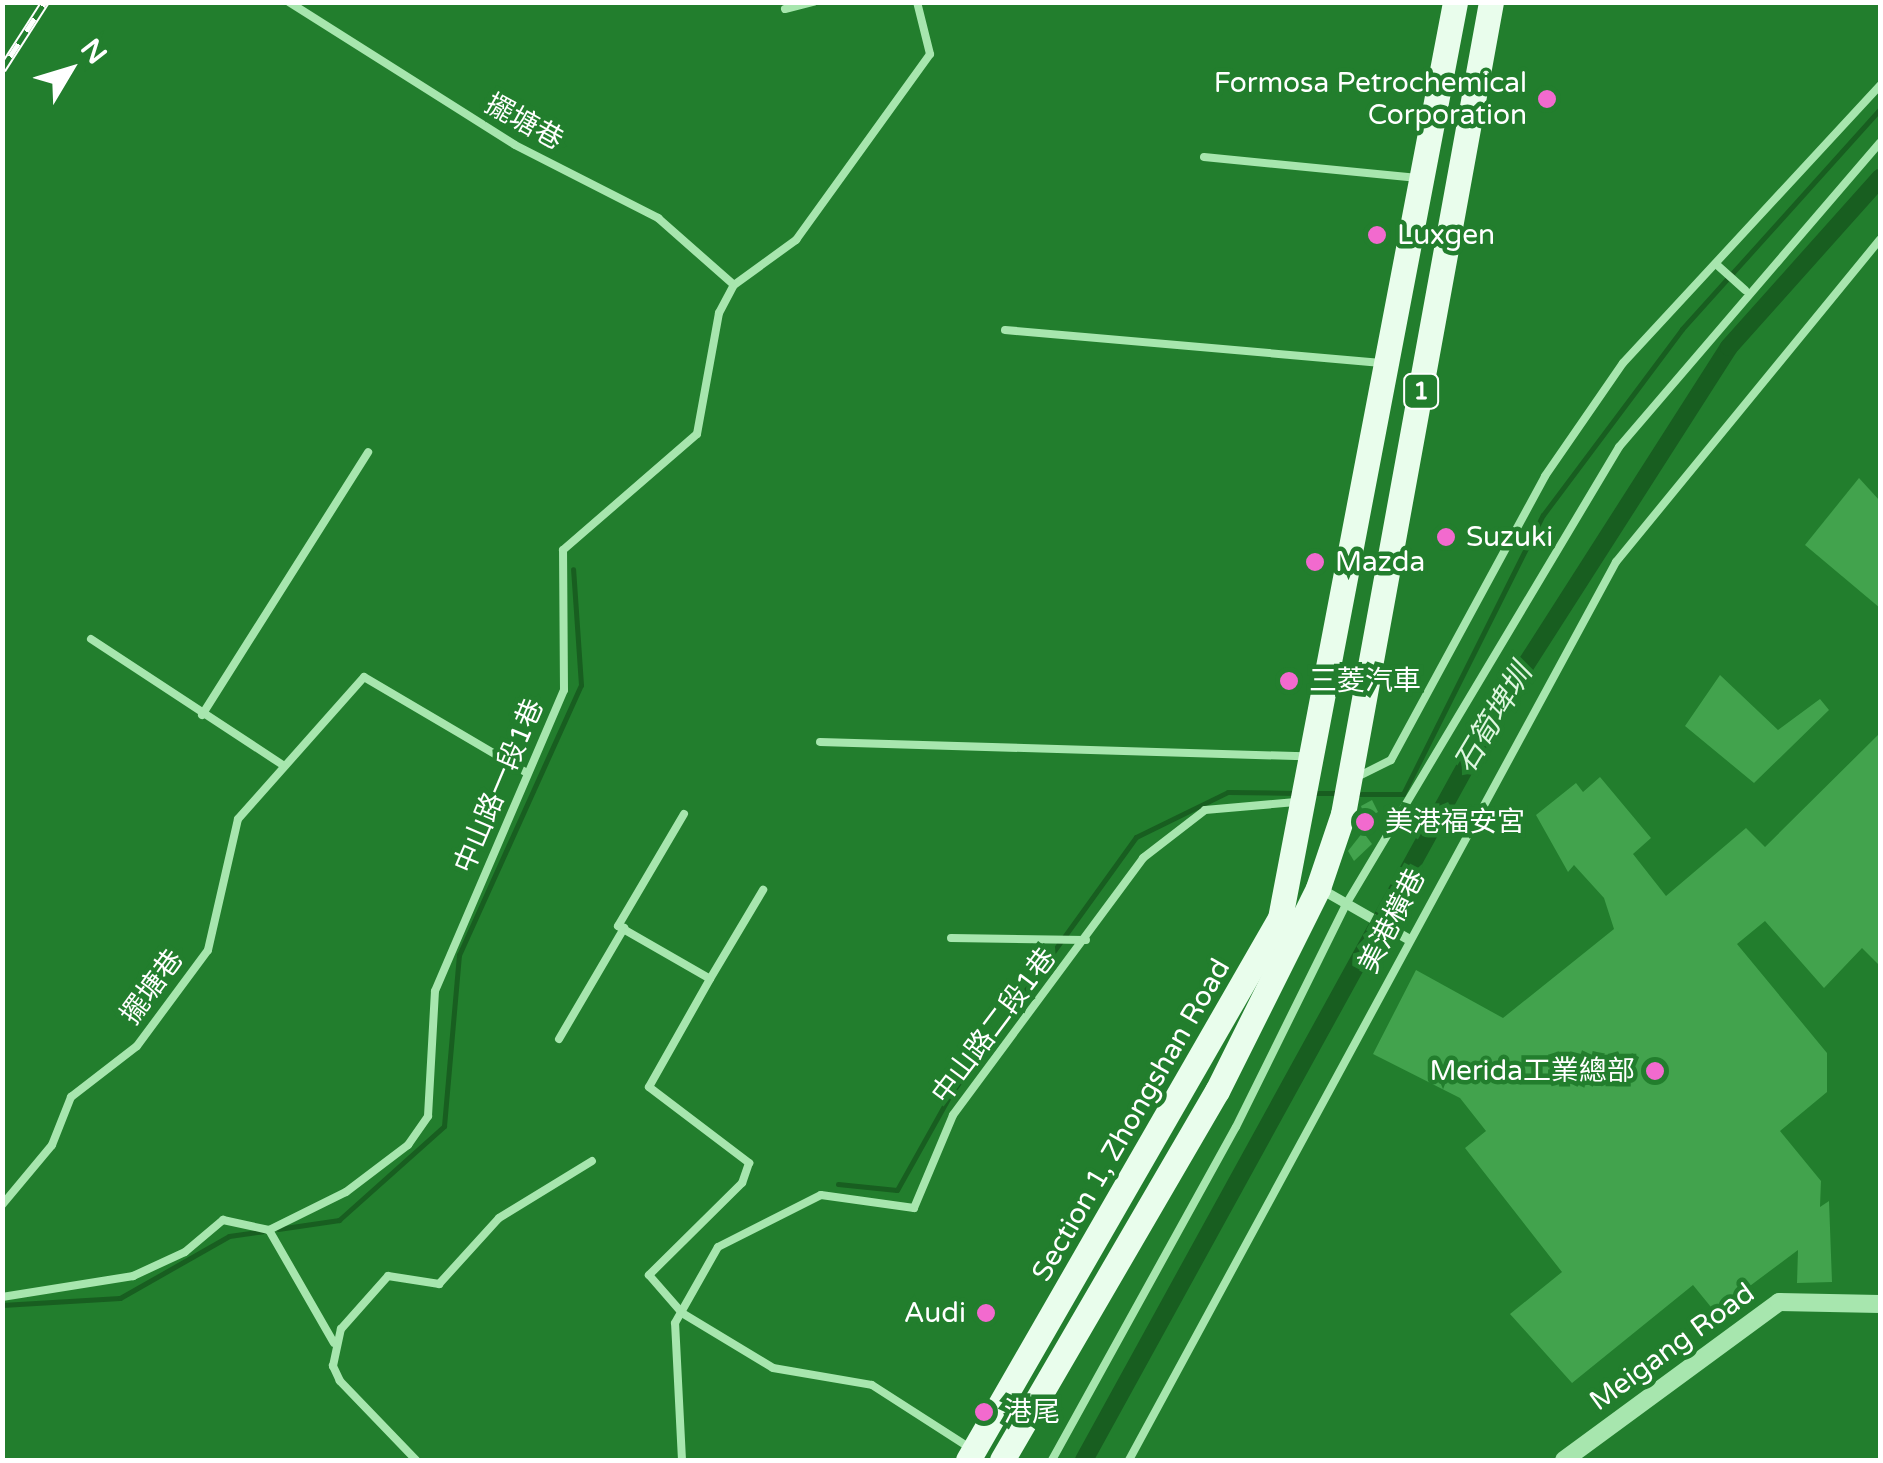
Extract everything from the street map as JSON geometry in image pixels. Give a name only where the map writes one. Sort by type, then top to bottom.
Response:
[{"type":"main road","name":"1","points":[[1306,798],[1455,2]]},
{"type":"main road","name":"1","points":[[1351,779],[1491,2]]},
{"type":"main road","name":"Section 1, Zhongshan Road","points":[[1002,1460],[1217,1091],[1318,888],[1344,814],[1351,779]]},
{"type":"main road","name":"Section 1, Zhongshan Road","points":[[970,1459],[1280,918],[1306,798]]},
{"type":"street","points":[[1318,888],[1358,915],[1408,940]]},
{"type":"street","name":"Meigang Road","points":[[1566,1460],[1779,1302],[1880,1304]]},
{"type":"lane","name":"擺塘巷","points":[[288,2],[499,136],[658,218],[734,285]]},
{"type":"lane","points":[[784,9],[813,2]]},
{"type":"lane","points":[[734,285],[796,240],[920,73],[930,54],[917,2]]},
{"type":"lane","points":[[1351,779],[1391,760],[1545,476],[1623,363],[1880,85]]},
{"type":"lane","points":[[1052,1460],[1345,906],[1619,447],[1744,290],[1880,142]]},
{"type":"lane","points":[[1204,157],[1420,178]]},
{"type":"lane","name":"美港橫巷","points":[[1129,1460],[1616,562],[1880,239]]},
{"type":"lane","points":[[1716,264],[1744,290]]},
{"type":"lane","name":"中山路一段1巷","points":[[269,1230],[346,1192],[408,1145],[428,1116],[435,991],[564,690],[562,550],[696,434],[719,313],[734,285]]},
{"type":"lane","points":[[1005,330],[1388,364]]},
{"type":"lane","points":[[202,715],[368,452]]},
{"type":"lane","points":[[90,640],[283,765]]},
{"type":"lane","name":"擺塘巷","points":[[2,1205],[52,1145],[71,1097],[136,1046],[208,950],[229,841],[283,765],[364,677],[527,774]]},
{"type":"lane","points":[[820,742],[1314,756]]},
{"type":"lane","name":"中山路二段1巷","points":[[682,1312],[718,1246],[776,1213],[822,1194],[914,1208],[953,1115],[1143,858],[1176,828],[1240,800],[1306,798]]},
{"type":"lane","points":[[559,1039],[684,814]]},
{"type":"lane","points":[[763,890],[649,1087],[750,1163],[742,1183],[649,1275],[682,1312],[772,1368],[872,1385],[963,1436],[970,1459]]},
{"type":"lane","points":[[624,928],[710,979]]},
{"type":"lane","name":"中山路二段1巷","points":[[951,938],[1086,940]]},
{"type":"lane","points":[[334,1343],[388,1276],[439,1284],[499,1218],[592,1161]]},
{"type":"lane","points":[[2,1296],[132,1276],[186,1252],[223,1220],[269,1230],[334,1343],[340,1381],[416,1460]]},
{"type":"lane","points":[[682,1312],[675,1323],[682,1460]]},
{"type":"building","points":[[1859,478],[1880,501],[1880,608],[1805,545]]},
{"type":"building","points":[[1720,675],[1778,730],[1820,699],[1829,710],[1754,783],[1685,726]]},
{"type":"building","name":"Merida工業總部","points":[[1880,733],[1880,966],[1862,948],[1824,988],[1765,921],[1737,944],[1827,1053],[1827,1092],[1780,1131],[1821,1181],[1820,1207],[1829,1201],[1832,1282],[1797,1283],[1798,1250],[1715,1312],[1693,1285],[1572,1383],[1510,1314],[1562,1272],[1465,1148],[1486,1131],[1460,1098],[1373,1054],[1416,970],[1503,1018],[1614,929],[1604,898],[1574,865],[1568,872],[1536,815],[1576,783],[1583,792],[1600,777],[1651,838],[1633,854],[1666,896],[1746,828],[1765,847]]},
{"type":"building","points":[[1372,800],[1378,812],[1365,819],[1361,806]]},
{"type":"building","points":[[1363,832],[1372,844],[1354,861],[1348,851]]},
{"type":"waterway","points":[[1357,794],[1403,794],[1543,515],[1682,329],[1880,109]]},
{"type":"waterway","name":"石筍埤圳","points":[[1084,1460],[1495,713],[1729,347],[1880,178]]},
{"type":"waterway","points":[[278,1229],[339,1220],[444,1126],[459,955],[581,685],[573,569]]},
{"type":"waterway","points":[[838,1184],[897,1190],[950,1095],[1136,837],[1228,792],[1296,793]]},
{"type":"waterway","points":[[1312,793],[1341,793]]},
{"type":"waterway","points":[[2,1305],[120,1298],[229,1236],[263,1231]]},
{"type":"railway","points":[[2,69],[45,2]]},
{"type":"place","name":"Formosa Petrochemical Corporation","points":[[1547,99]]},
{"type":"place","name":"Luxgen","points":[[1377,235]]},
{"type":"place","name":"Suzuki","points":[[1446,537]]},
{"type":"place","name":"Mazda","points":[[1315,562]]},
{"type":"place","name":"三菱汽車","points":[[1289,681]]},
{"type":"place","name":"美港福安宮","points":[[1365,822]]},
{"type":"place","name":"Merida工業總部","points":[[1655,1071]]},
{"type":"place","name":"Audi","points":[[986,1313]]},
{"type":"place","name":"港尾","points":[[984,1412]]}]
